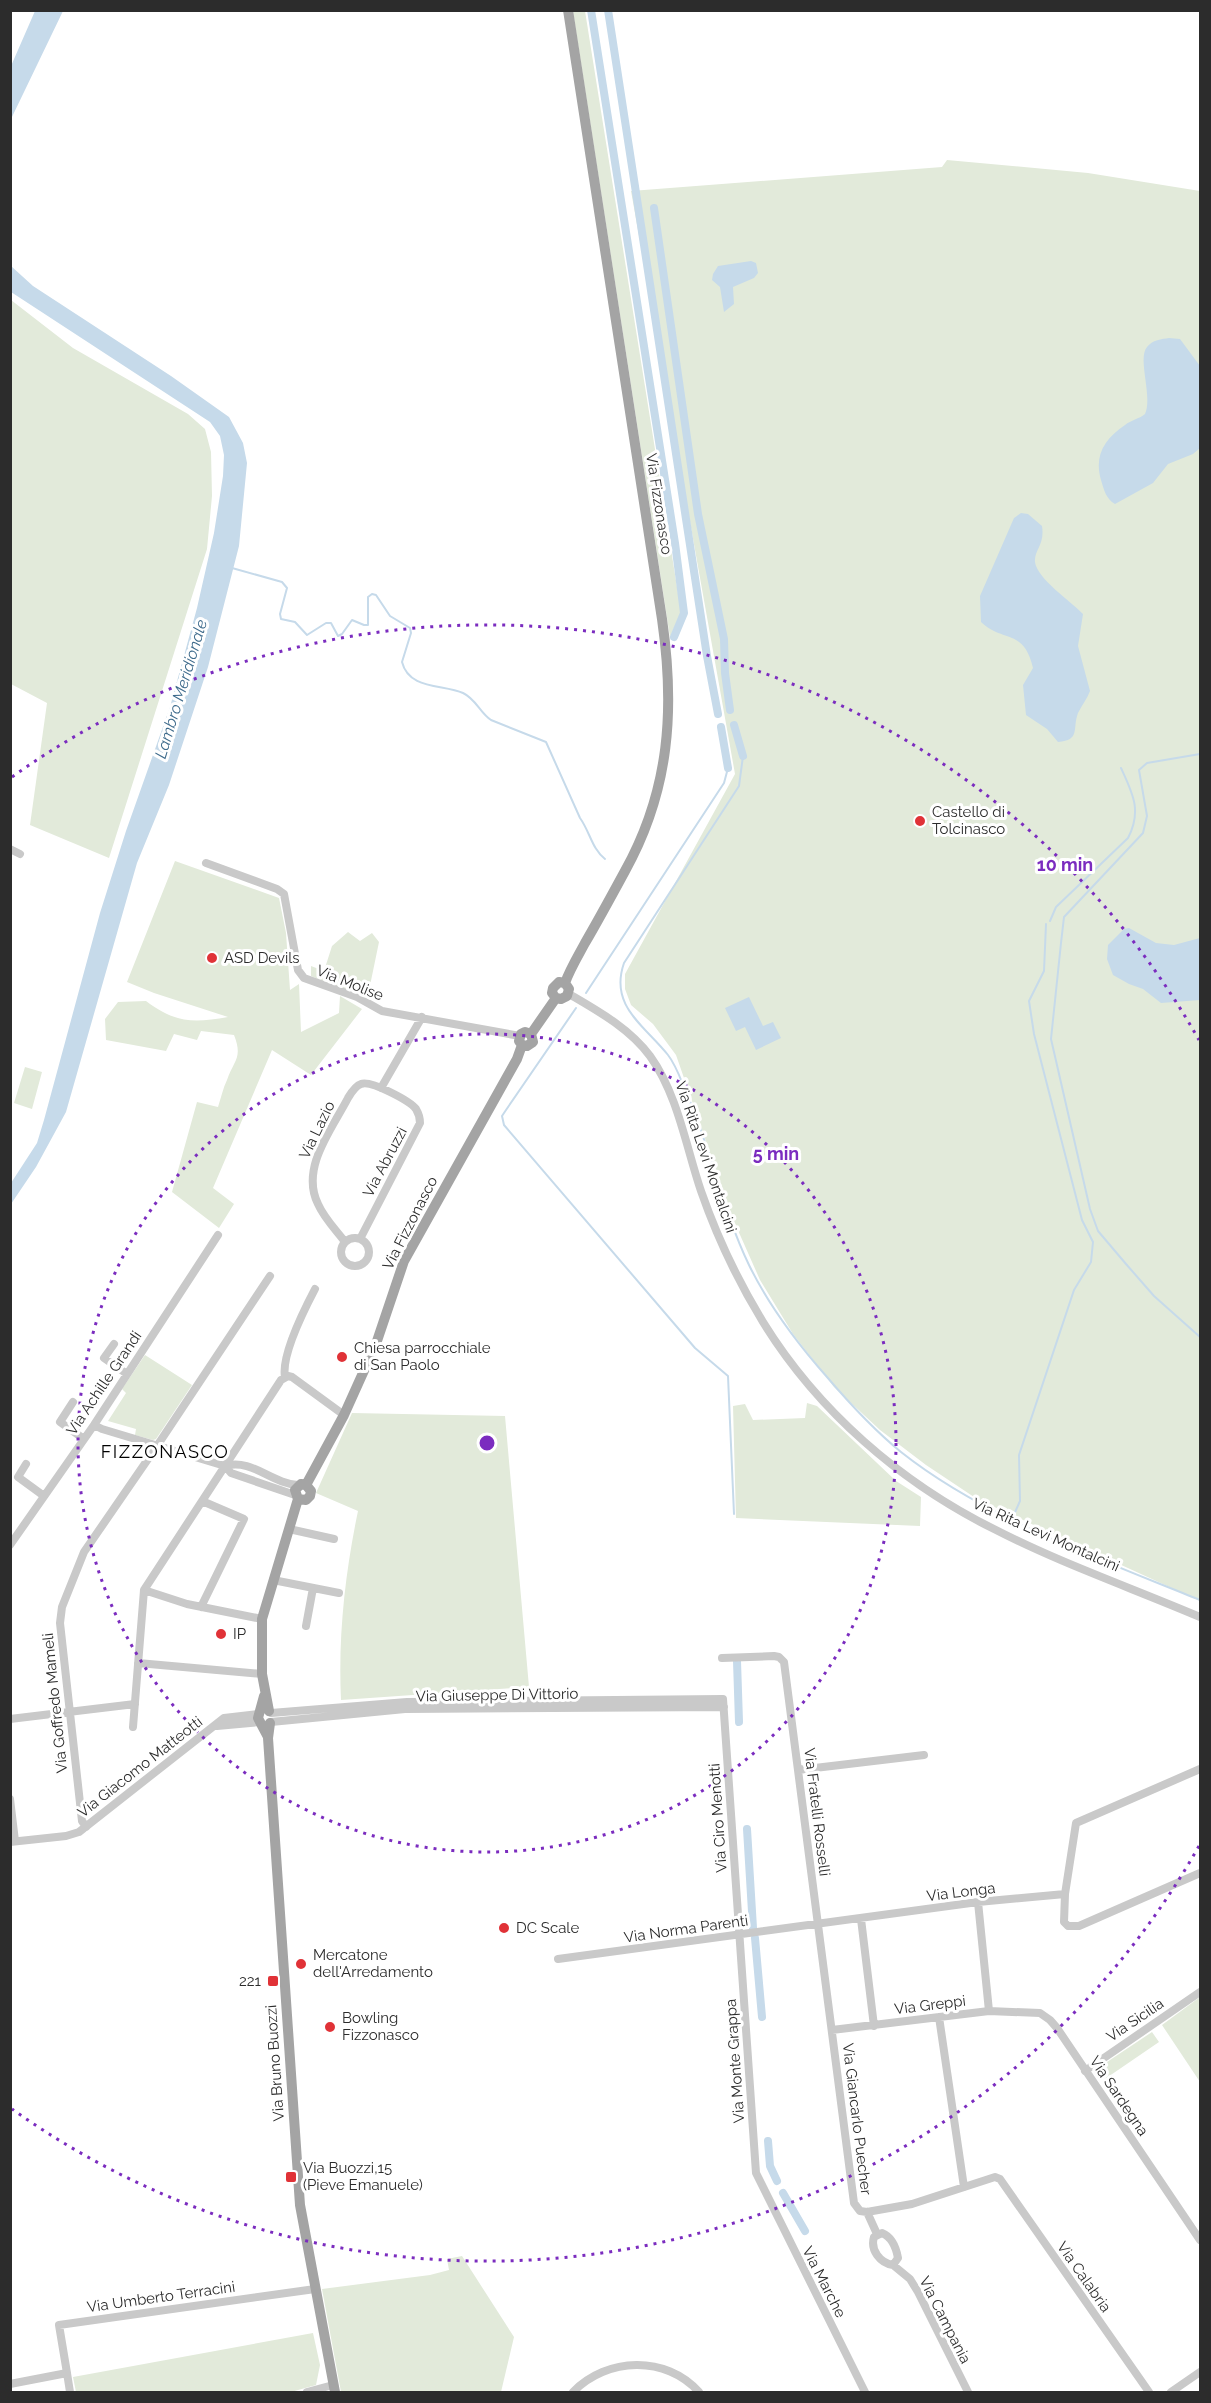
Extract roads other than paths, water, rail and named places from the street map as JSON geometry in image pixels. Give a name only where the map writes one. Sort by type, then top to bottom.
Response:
[{"type":"main road","name":"Via Fizzonasco","points":[[265,1718],[262,1619],[299,1491],[344,1415],[376,1344],[404,1261],[506,1079],[521,1041],[531,1044],[533,1038],[531,1034],[556,998],[552,993],[553,988],[559,982],[569,992],[639,845],[649,820],[664,762],[669,730],[666,650],[568,10]]},
{"type":"main road","name":"Via Bruno Buozzi","points":[[265,1718],[296,2166],[301,2211],[334,2389]]},
{"type":"street","points":[[10,849],[20,854]]},
{"type":"street","name":"Via Molise","points":[[206,863],[277,889],[284,894],[298,970],[304,978],[357,997],[382,1011],[422,1017],[521,1041]]},
{"type":"street","name":"Via Rita Levi Montalcini","points":[[569,992],[627,1032],[656,1066],[670,1094],[712,1221],[748,1298],[800,1374],[849,1427],[908,1477],[972,1518],[1021,1542],[1200,1617]]},
{"type":"street","points":[[381,1088],[422,1017]]},
{"type":"street","name":"Via Lazio","points":[[345,1242],[317,1203],[312,1191],[313,1170],[354,1088],[363,1083],[371,1083],[381,1088]]},
{"type":"street","name":"Via Abruzzi","points":[[360,1239],[420,1123],[418,1112],[414,1107],[381,1088]]},
{"type":"street","name":"Via Achille Grandi","points":[[10,1545],[94,1425],[218,1235]]},
{"type":"street","points":[[355,1238],[360,1239],[368,1247],[369,1252],[365,1262],[355,1266],[345,1262],[341,1252],[345,1242],[355,1238]]},
{"type":"street","name":"Via Goffredo Mameli","points":[[86,1827],[82,1821],[69,1712],[60,1623],[62,1607],[84,1552],[158,1446],[270,1276]]},
{"type":"street","points":[[133,1727],[144,1590],[285,1377],[283,1368],[315,1289]]},
{"type":"street","points":[[114,1344],[104,1358],[127,1374]]},
{"type":"street","points":[[285,1377],[292,1377],[344,1415]]},
{"type":"street","points":[[73,1402],[60,1422],[84,1439]]},
{"type":"street","points":[[94,1425],[225,1466],[236,1463],[267,1473],[279,1482],[299,1491]]},
{"type":"street","points":[[26,1464],[18,1477],[44,1496]]},
{"type":"street","points":[[201,1607],[244,1519],[202,1501]]},
{"type":"street","points":[[289,1530],[334,1539]]},
{"type":"street","points":[[273,1580],[339,1593]]},
{"type":"street","points":[[306,1626],[313,1588]]},
{"type":"street","points":[[144,1590],[201,1607],[262,1619]]},
{"type":"street","name":"Via Fratelli Rosselli","points":[[722,1658],[774,1656],[782,1659],[832,2030]]},
{"type":"street","points":[[138,1663],[262,1674]]},
{"type":"street","name":"Via Giuseppe Di Vittorio","points":[[265,1718],[407,1702],[535,1705],[723,1703]]},
{"type":"street","name":"Via Ciro Menotti","points":[[723,1703],[739,1935]]},
{"type":"street","points":[[10,1719],[135,1704]]},
{"type":"street","name":"Via Giacomo Matteotti","points":[[13,1842],[66,1836],[86,1827],[225,1718],[231,1716],[265,1718]]},
{"type":"street","points":[[798,1770],[924,1755]]},
{"type":"street","points":[[1200,1769],[1076,1824],[1065,1894],[1064,1923],[1068,1926],[1079,1926],[1200,1872]]},
{"type":"street","points":[[10,1799],[13,1842]]},
{"type":"street","name":"Via Longa","points":[[818,1924],[978,1902],[1065,1894]]},
{"type":"street","points":[[978,1902],[989,2011]]},
{"type":"street","points":[[861,1919],[874,2026]]},
{"type":"street","name":"Via Norma Parenti","points":[[558,1959],[818,1924]]},
{"type":"street","name":"Via Monte Grappa","points":[[739,1935],[754,2152],[756,2173],[760,2184]]},
{"type":"street","name":"Via Sicilia","points":[[1085,2071],[1200,1992]]},
{"type":"street","name":"Via Greppi","points":[[832,2030],[989,2011]]},
{"type":"street","name":"Via Sardegna","points":[[989,2011],[1040,2013],[1050,2020],[1200,2240]]},
{"type":"street","points":[[939,2017],[964,2187]]},
{"type":"street","name":"Via Giancarlo Puecher","points":[[832,2030],[854,2203],[860,2211],[867,2212],[912,2204],[997,2177]]},
{"type":"street","name":"Via Calabria","points":[[997,2177],[1149,2392]]},
{"type":"street","name":"Via Marche","points":[[760,2184],[865,2392]]},
{"type":"street","name":"Via Campania","points":[[867,2212],[877,2234]]},
{"type":"street","name":"Via Campania","points":[[877,2234],[887,2236],[894,2246],[897,2258],[893,2265]]},
{"type":"street","name":"Via Campania","points":[[877,2234],[872,2243],[876,2254],[879,2259],[893,2265],[910,2279],[968,2392]]},
{"type":"street","name":"Via Umberto Terracini","points":[[70,2392],[59,2325],[315,2289]]},
{"type":"street","points":[[573,2392],[581,2384],[598,2374],[614,2367],[631,2364],[665,2369],[699,2392]]},
{"type":"street","points":[[1171,2392],[1200,2372]]},
{"type":"street","points":[[10,2384],[67,2373]]},
{"type":"street","name":"Via Bruno Buozzi","points":[[307,2392],[334,2389]]},
{"type":"water","points":[[35,11],[63,11],[11,119],[11,66]]},
{"type":"water","points":[[751,261],[756,263],[758,273],[754,278],[733,287],[734,304],[724,312],[720,287],[712,280],[713,274],[718,266]]},
{"type":"water","name":"Lambro Meridionale","points":[[11,266],[33,286],[171,376],[229,417],[243,443],[247,463],[239,546],[208,667],[169,785],[137,863],[66,1112],[36,1167],[11,1204],[11,1183],[37,1143],[100,913],[170,707],[197,608],[214,533],[224,455],[220,436],[210,422],[11,292]]},
{"type":"water","points":[[1180,339],[1200,366],[1200,448],[1193,454],[1168,464],[1153,483],[1115,504],[1107,497],[1099,471],[1102,449],[1118,430],[1145,414],[1147,398],[1144,353],[1147,347],[1157,340]]},
{"type":"water","points":[[1021,513],[1028,514],[1042,526],[1042,538],[1035,558],[1037,569],[1048,583],[1083,614],[1078,646],[1090,691],[1078,713],[1073,736],[1065,741],[1058,742],[1047,729],[1026,715],[1023,685],[1033,668],[1024,647],[1018,641],[981,622],[980,596],[1014,518]]},
{"type":"water","points":[[1129,928],[1156,943],[1174,945],[1200,938],[1200,1000],[1161,1003],[1143,989],[1113,975],[1107,959],[1108,945],[1124,929]]},
{"type":"water","points":[[749,997],[763,1026],[773,1022],[781,1038],[756,1050],[745,1027],[736,1031],[725,1008]]},
{"type":"waterway","points":[[591,10],[675,543],[684,613],[674,637]]},
{"type":"waterway","points":[[608,10],[707,656],[718,714]]},
{"type":"waterway","points":[[654,208],[698,514],[724,639],[725,673],[730,710]]},
{"type":"waterway","points":[[232,568],[282,582],[287,588],[280,614],[281,619],[295,622],[307,635],[326,623],[331,623],[338,636],[352,620],[368,625],[368,597],[372,594],[376,595],[390,616],[410,628],[411,633],[402,662],[412,677],[428,685],[463,693],[491,720],[546,742],[580,818],[597,850],[605,859]]},
{"type":"waterway","points":[[1200,713],[1200,744]]},
{"type":"waterway","points":[[734,725],[743,756]]},
{"type":"waterway","points":[[721,727],[728,768]]},
{"type":"waterway","points":[[1200,754],[1147,763],[1139,770],[1147,816],[1143,833],[1064,917],[1051,1039],[1090,1209],[1098,1231],[1154,1296],[1200,1337]]},
{"type":"waterway","points":[[743,756],[739,786],[624,963],[621,991],[631,1014],[668,1055],[678,1073],[703,1135],[731,1222],[757,1280],[794,1337],[844,1397],[891,1444],[934,1476],[969,1497],[1045,1536],[1200,1600]]},
{"type":"waterway","points":[[586,993],[724,783],[728,768]]},
{"type":"waterway","points":[[1050,921],[1056,907],[1128,838],[1135,811],[1132,794],[1121,768]]},
{"type":"waterway","points":[[1012,1519],[1020,1501],[1019,1455],[1074,1290],[1091,1262],[1093,1242],[1082,1220],[1034,1034],[1029,1001],[1044,971],[1046,924]]},
{"type":"waterway","points":[[576,1008],[502,1116],[504,1125],[695,1348],[728,1376],[734,1514]]},
{"type":"waterway","points":[[737,1661],[739,1722]]},
{"type":"waterway","points":[[747,1829],[753,1928]]},
{"type":"waterway","points":[[755,1938],[762,2017]]},
{"type":"waterway","points":[[768,2141],[770,2166],[777,2181]]},
{"type":"waterway","points":[[783,2193],[805,2231]]},
{"type":"place","name":"Castello di Tolcinasco","points":[[920,821]]},
{"type":"place","name":"ASD Devils","points":[[212,958]]},
{"type":"place","name":"Chiesa parrocchiale di San Paolo","points":[[342,1357]]},
{"type":"place","name":"IP","points":[[221,1634]]},
{"type":"place","name":"DC Scale","points":[[504,1928]]},
{"type":"place","name":"Mercatone dell'Arredamento","points":[[301,1964]]},
{"type":"place","name":"221","points":[[273,1981]]},
{"type":"place","name":"Bowling Fizzonasco","points":[[330,2027]]},
{"type":"place","name":"Via Buozzi,15 (Pieve Emanuele)","points":[[291,2177]]},
{"type":"district","name":"FIZZONASCO","points":[[165,1451]]}]
